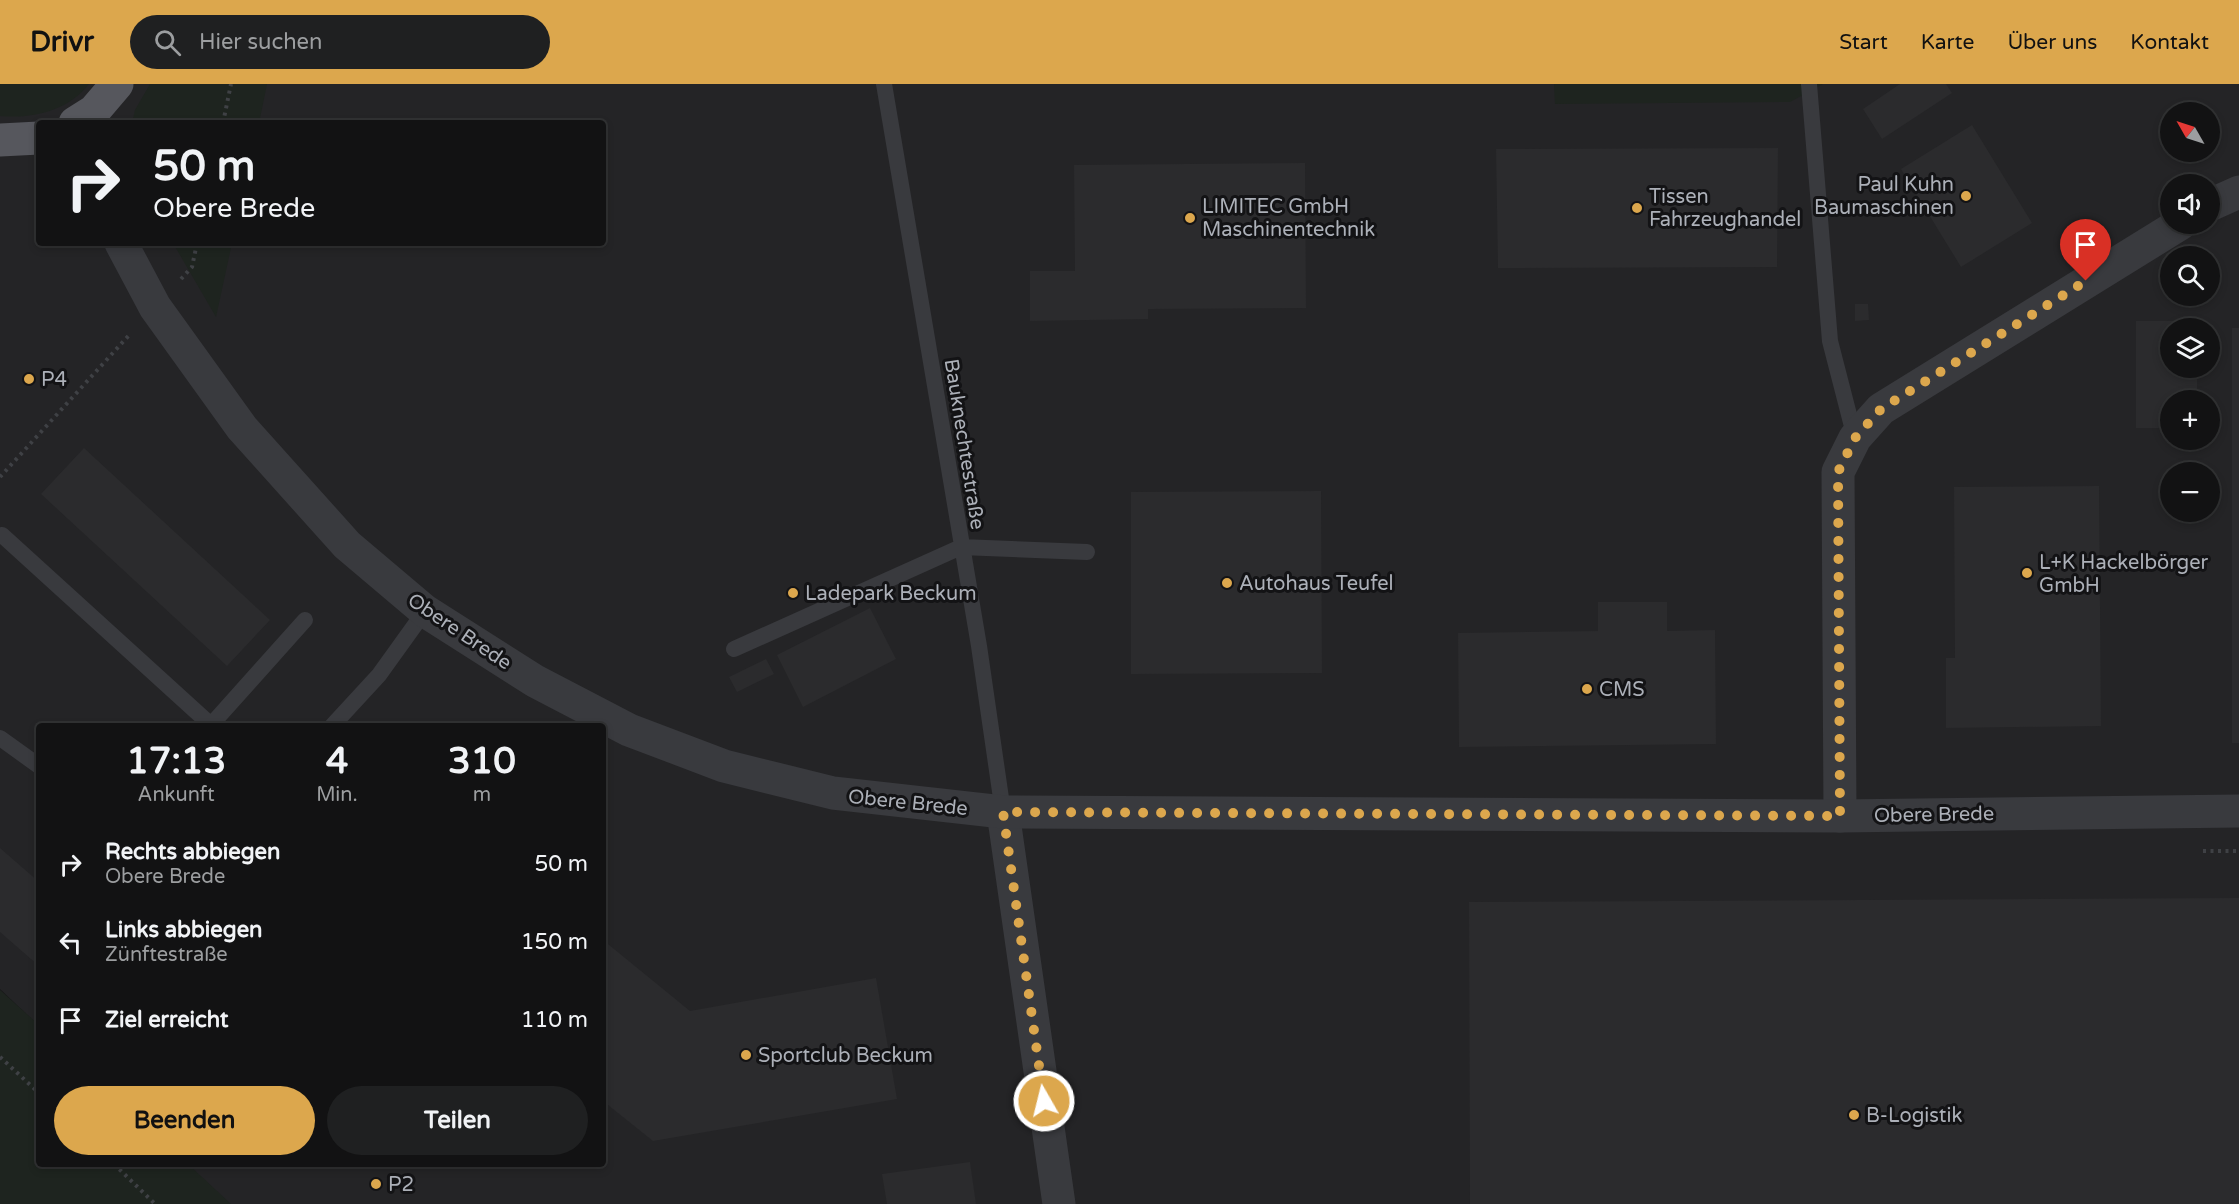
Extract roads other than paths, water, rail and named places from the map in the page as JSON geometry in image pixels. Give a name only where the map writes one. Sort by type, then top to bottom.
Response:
[{"type":"main road","points":[[80,120],[94,111],[117,84]]},
{"type":"main road","points":[[0,140],[36,138]]},
{"type":"street","points":[[2220,201],[2239,192]]},
{"type":"street","points":[[1840,816],[1838,472],[1855,438],[1881,409],[2164,234]]},
{"type":"street","name":"Obere Brede","points":[[123,246],[155,307],[242,428],[346,545],[425,611],[535,681],[619,725],[724,766],[833,794],[1003,812],[1840,816],[2239,812]]},
{"type":"street","points":[[1003,812],[1059,1204]]},
{"type":"lane","name":"Bauknechtestraße","points":[[884,84],[979,646],[1003,812]]},
{"type":"lane","points":[[1809,84],[1830,341],[1855,438]]},
{"type":"lane","points":[[2,536],[209,723]]},
{"type":"lane","points":[[734,649],[961,547],[1087,552]]},
{"type":"lane","points":[[336,723],[379,675],[425,611]]},
{"type":"lane","points":[[213,723],[305,620]]},
{"type":"lane","points":[[0,738],[36,764]]},
{"type":"place","name":"Paul Kuhn Baumaschinen","points":[[1966,196]]},
{"type":"place","name":"Tissen Fahrzeughandel","points":[[1637,208]]},
{"type":"place","name":"LIMITEC GmbH Maschinentechnik","points":[[1190,218]]},
{"type":"place","name":"P4","points":[[29,379]]},
{"type":"place","name":"L+K Hackelbörger GmbH","points":[[2027,573]]},
{"type":"place","name":"Autohaus Teufel","points":[[1227,583]]},
{"type":"place","name":"Ladepark Beckum","points":[[793,593]]},
{"type":"place","name":"CMS","points":[[1587,689]]},
{"type":"place","name":"Sportclub Beckum","points":[[746,1055]]},
{"type":"place","name":"B-Logistik","points":[[1854,1115]]},
{"type":"place","name":"P2","points":[[376,1184]]}]
